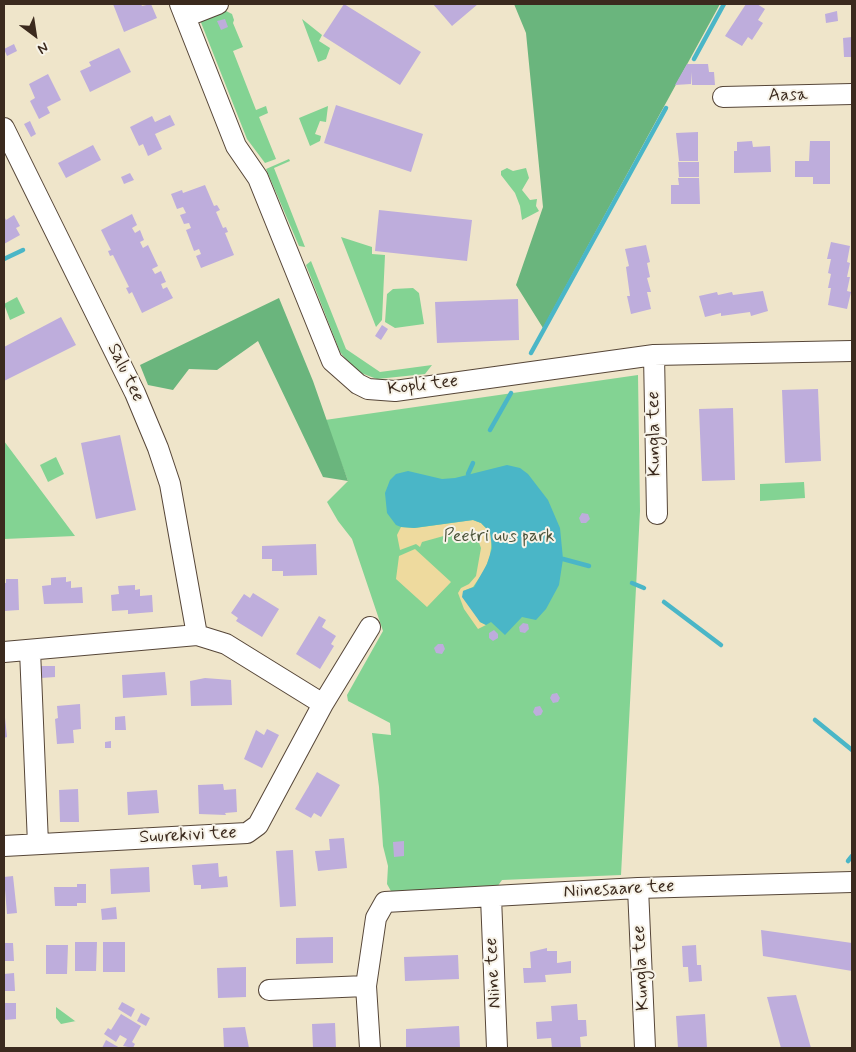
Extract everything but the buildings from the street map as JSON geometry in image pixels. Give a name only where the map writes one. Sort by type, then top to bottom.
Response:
[{"type":"street","points":[[182,10],[218,4]]},
{"type":"street","name":"Kopli tee","points":[[182,10],[236,146],[258,178],[332,360],[348,377],[368,389],[394,391],[654,355],[852,351]]},
{"type":"street","name":"Aasa","points":[[723,97],[852,94]]},
{"type":"street","name":"Salu tee","points":[[4,128],[135,393],[158,448],[170,484],[197,634]]},
{"type":"street","name":"Kungla tee","points":[[654,355],[657,514]]},
{"type":"street","name":"Suurekivi tee","points":[[4,846],[247,833],[258,825],[324,704],[370,627]]},
{"type":"street","points":[[4,652],[197,634],[226,644],[324,704]]},
{"type":"street","points":[[30,650],[38,844]]},
{"type":"street","name":"Niinesaare tee","points":[[366,986],[376,918],[385,902],[638,888],[852,882]]},
{"type":"street","name":"Kungla tee","points":[[638,888],[646,1048]]},
{"type":"street","name":"Niine tee","points":[[491,897],[497,1048]]},
{"type":"street","points":[[269,990],[366,986],[370,1048]]},
{"type":"green space","points":[[514,4],[720,4],[543,328],[516,285],[543,207],[526,33]]},
{"type":"green space","points":[[224,10],[232,14],[233,23],[243,47],[233,51],[256,110],[266,106],[268,113],[259,117],[276,159],[265,163],[247,139],[200,20]]},
{"type":"green space","points":[[302,19],[322,35],[319,41],[330,48],[326,59],[318,62]]},
{"type":"green space","points":[[328,106],[326,122],[320,121],[315,134],[321,136],[320,141],[310,146],[299,118]]},
{"type":"green space","points":[[289,159],[290,161],[274,168],[305,247],[299,246],[266,169]]},
{"type":"green space","points":[[507,168],[513,171],[526,168],[529,178],[522,190],[530,200],[537,199],[536,206],[539,211],[522,220],[520,206],[515,193],[501,175],[501,171]]},
{"type":"green space","points":[[341,237],[372,247],[372,254],[385,255],[382,320],[376,327]]},
{"type":"green space","points":[[311,261],[346,349],[380,372],[432,365],[425,374],[377,379],[361,373],[350,364],[340,352],[306,265]]},
{"type":"green space","points":[[413,288],[419,293],[424,324],[395,328],[385,322],[387,294],[393,289]]},
{"type":"green space","points":[[17,297],[25,313],[10,320],[4,304]]},
{"type":"green space","points":[[279,298],[313,381],[348,481],[323,477],[258,341],[217,370],[189,369],[173,390],[148,385],[140,365]]},
{"type":"green space","name":"Peetri uus park","points":[[638,375],[640,511],[621,875],[502,880],[497,887],[392,893],[387,884],[388,866],[383,846],[379,787],[372,733],[391,735],[390,723],[348,701],[347,695],[383,631],[352,539],[338,521],[327,502],[348,481],[325,420]]},
{"type":"green space","points":[[4,441],[75,536],[4,539]]},
{"type":"green space","points":[[56,457],[64,474],[48,482],[40,465]]},
{"type":"green space","points":[[804,482],[805,498],[760,501],[760,484]]},
{"type":"green space","points":[[56,1007],[76,1021],[61,1024],[56,1018]]},
{"type":"sand","points":[[473,520],[481,523],[490,532],[492,539],[490,556],[484,571],[473,587],[463,591],[480,622],[486,625],[478,629],[464,609],[458,593],[461,588],[469,584],[476,576],[481,548],[477,537],[469,533],[458,532],[422,542],[420,547],[416,544],[400,550],[397,535],[401,527],[415,528]]},
{"type":"sand","points":[[415,549],[451,582],[427,607],[396,579],[399,556]]},
{"type":"water","points":[[507,465],[520,468],[528,474],[548,500],[560,528],[563,559],[559,585],[546,609],[536,620],[522,617],[505,635],[491,622],[486,625],[480,622],[462,597],[463,591],[474,587],[487,564],[492,548],[490,532],[481,523],[473,520],[414,528],[401,527],[396,525],[387,513],[385,493],[390,480],[396,474],[408,471],[442,479],[455,478]]},
{"type":"waterway","points":[[694,59],[724,4]]},
{"type":"waterway","points":[[531,353],[666,108]]},
{"type":"waterway","points":[[4,259],[23,250]]},
{"type":"waterway","points":[[490,430],[511,393]]},
{"type":"waterway","points":[[468,474],[473,463]]},
{"type":"waterway","points":[[563,559],[589,566]]},
{"type":"waterway","points":[[632,583],[644,588]]},
{"type":"waterway","points":[[664,602],[721,645]]},
{"type":"waterway","points":[[815,720],[852,750]]},
{"type":"waterway","points":[[848,861],[852,856]]}]
